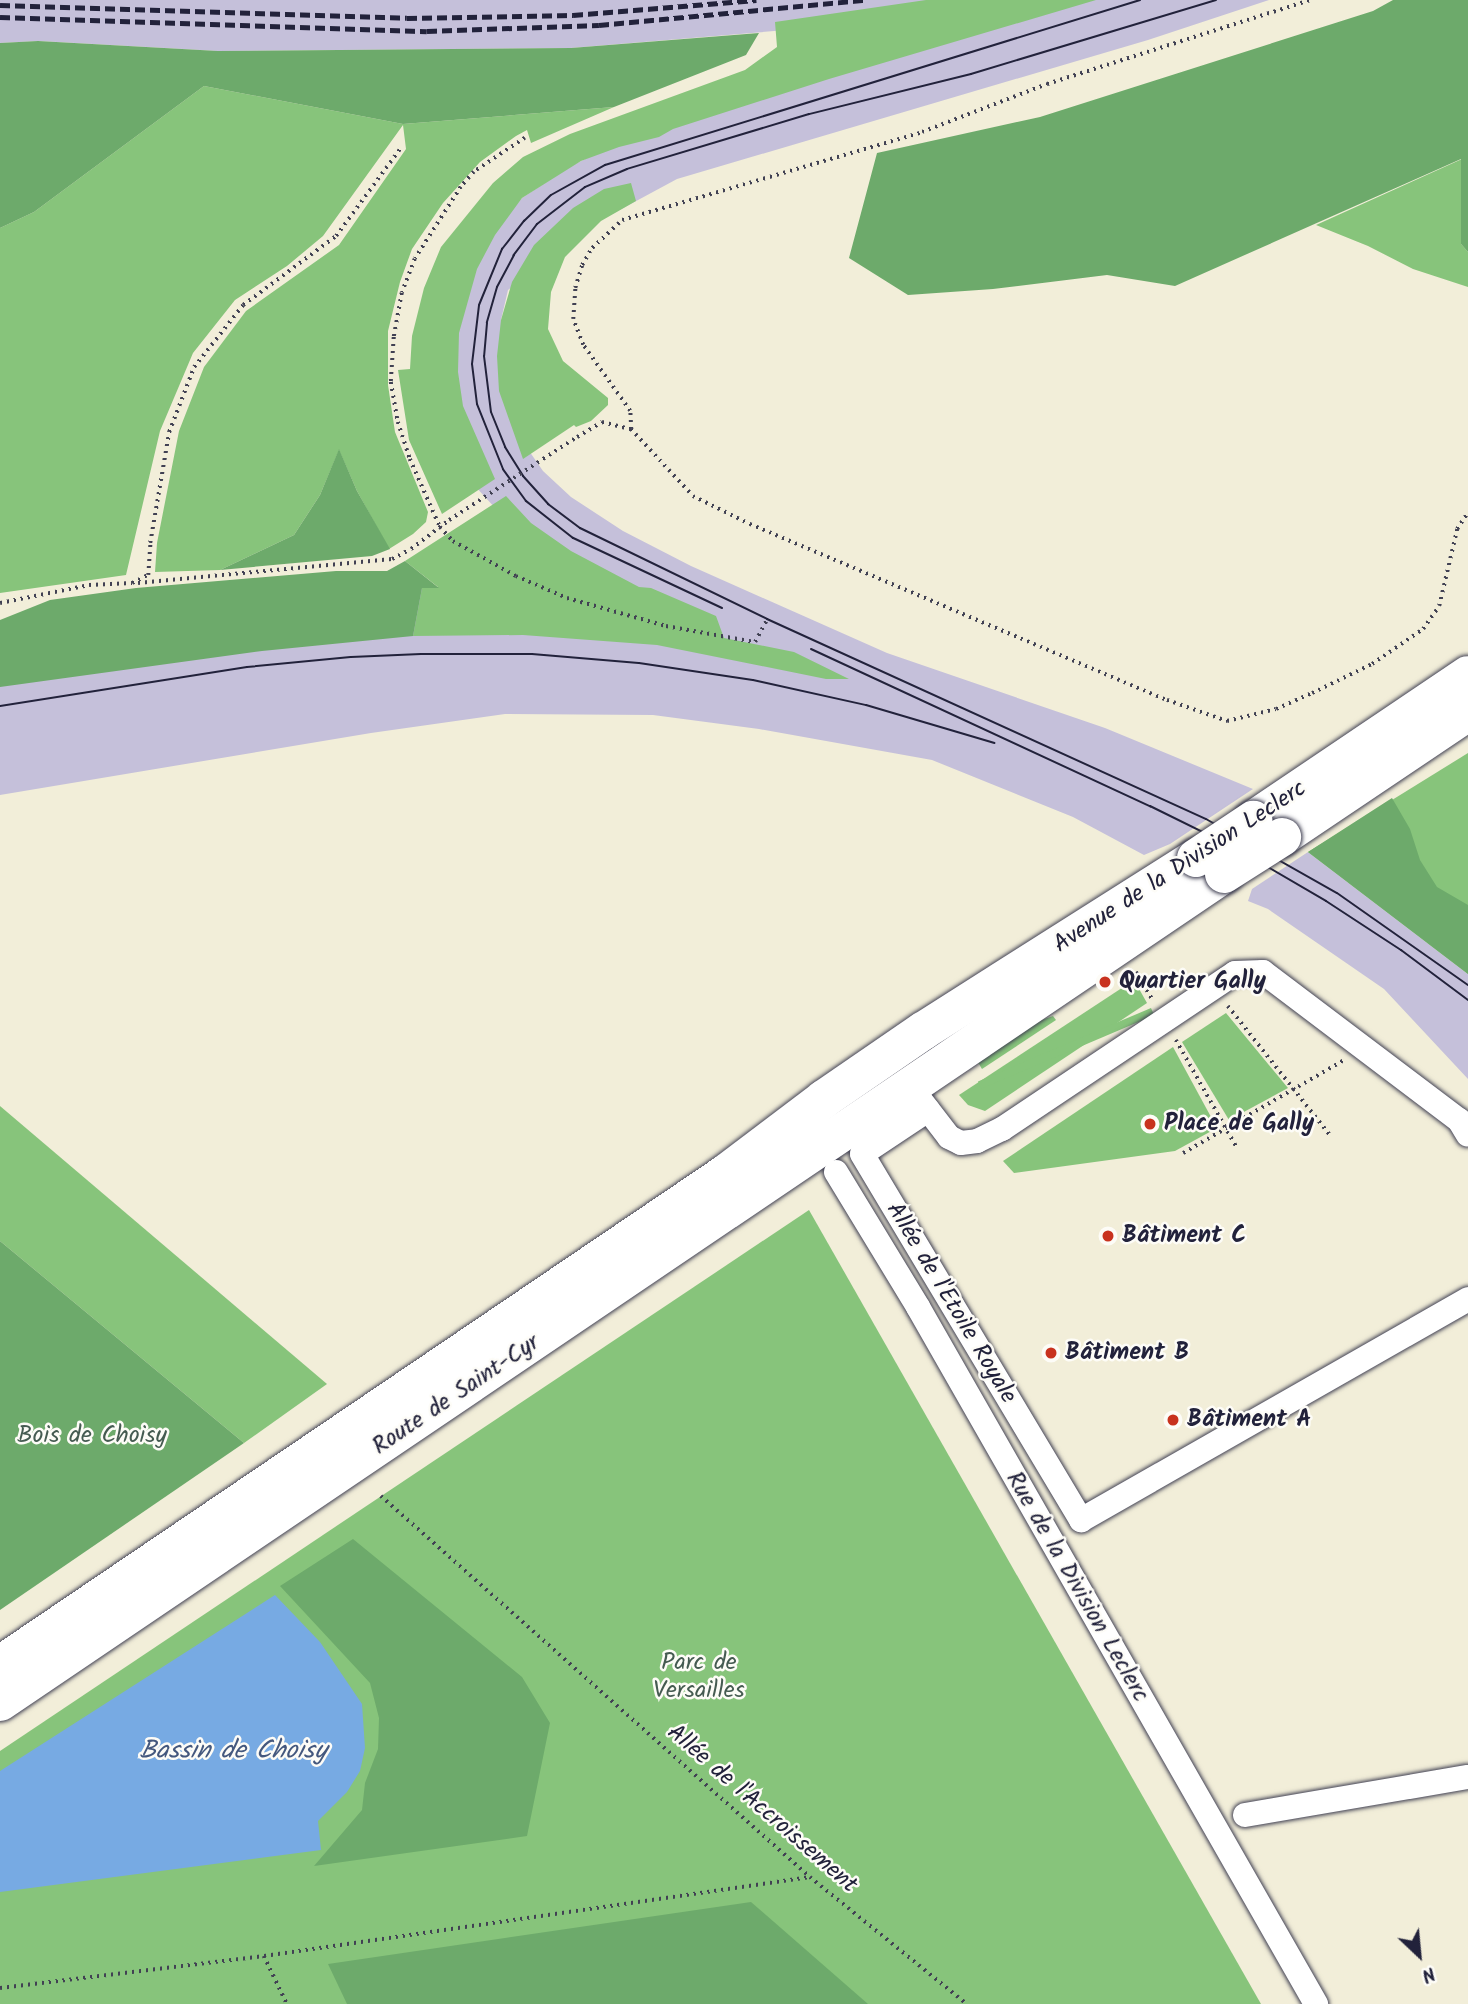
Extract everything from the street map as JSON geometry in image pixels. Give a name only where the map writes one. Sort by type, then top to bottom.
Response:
[{"type":"main road","name":"Avenue de la Division Leclerc","points":[[1267,828],[1468,674]]},
{"type":"main road","name":"Avenue de la Division Leclerc","points":[[907,1081],[1267,828],[1468,712]]},
{"type":"main road","name":"Avenue de la Division Leclerc","points":[[907,1081],[1096,924],[1210,866]]},
{"type":"main road","name":"Route de Saint-Cyr","points":[[0,1665],[726,1174],[907,1081]]},
{"type":"main road","name":"Route de Saint-Cyr","points":[[0,1702],[907,1081]]},
{"type":"street","points":[[907,1081],[949,1138],[961,1143],[977,1141],[1002,1129],[1235,973],[1263,972],[1459,1120],[1468,1135]]},
{"type":"street","name":"Allée de l'Etoile Royale","points":[[907,1081],[862,1154],[1081,1520],[1468,1299]]},
{"type":"street","name":"Rue de la Division Leclerc","points":[[836,1172],[918,1307],[934,1340],[1316,2004]]},
{"type":"street","points":[[1245,1815],[1468,1777]]},
{"type":"path","points":[[631,429],[630,411],[583,345],[573,319],[575,288],[582,265],[592,248],[622,220],[922,132],[1047,84],[1310,0]]},
{"type":"path","points":[[525,138],[474,172],[461,187],[415,259],[402,293],[394,337],[393,395],[410,459],[440,527],[453,541],[516,576],[567,598],[666,626],[755,642],[767,619]]},
{"type":"path","points":[[132,583],[148,575],[150,543],[169,432],[194,367],[243,304],[336,236],[400,149]]},
{"type":"path","points":[[0,603],[89,585],[392,559],[602,422],[631,429],[693,496],[704,502],[750,524],[1167,700],[1227,721],[1276,709],[1312,693],[1372,664],[1416,635],[1439,606],[1457,529],[1468,512]]},
{"type":"path","points":[[1136,972],[1150,995]]},
{"type":"path","points":[[1217,1013],[1238,999]]},
{"type":"path","points":[[1228,1006],[1329,1135]]},
{"type":"path","points":[[1170,1030],[1237,1148]]},
{"type":"path","points":[[1176,1040],[1186,1033]]},
{"type":"path","points":[[1184,1153],[1364,1048]]},
{"type":"path","name":"Allée de l'Accroissement","points":[[381,1496],[810,1877],[967,2004]]},
{"type":"path","points":[[0,1988],[264,1956],[810,1877]]},
{"type":"path","points":[[264,1956],[287,2004]]},
{"type":"shaded area","points":[[0,0],[1003,0],[883,22],[571,48],[218,51],[39,41],[0,43]]},
{"type":"shaded area","points":[[1040,0],[1269,0],[1148,40],[677,179],[601,220],[508,290],[501,320],[525,445],[543,471],[571,497],[623,531],[691,566],[887,653],[1105,728],[1253,789],[1170,844],[1144,855],[1073,817],[932,760],[759,729],[653,715],[505,714],[371,733],[0,795],[0,662],[381,588],[532,589],[508,522],[474,485],[454,440],[450,281],[522,198],[571,166],[616,144]]},
{"type":"shaded area","points":[[1308,852],[1468,974],[1468,1079],[1384,989],[1268,909],[1248,901],[1252,889]]},
{"type":"green space","points":[[926,0],[1096,0],[829,79],[673,129],[659,137],[619,147],[581,161],[522,198],[495,235],[477,269],[459,333],[458,372],[463,406],[495,479],[442,514],[409,440],[398,370],[410,369],[412,336],[424,288],[441,247],[493,183],[523,157],[570,134],[745,70],[777,47],[775,22]]},
{"type":"green space","points":[[1393,0],[1468,0],[1468,252],[1461,244],[1461,159],[1175,286],[1107,275],[993,289],[908,295],[849,258],[877,153],[1040,117],[1373,11]]},
{"type":"green space","points":[[759,33],[746,55],[614,107],[403,124],[204,86],[34,212],[0,228],[0,43],[38,41],[218,51],[571,48]]},
{"type":"green space","points":[[204,86],[403,124],[614,107],[531,143],[527,130],[516,136],[480,162],[443,203],[412,249],[400,282],[388,331],[388,385],[395,432],[428,512],[426,522],[413,534],[389,549],[357,491],[339,450],[320,495],[294,535],[220,570],[155,572],[157,543],[179,431],[204,367],[246,311],[339,245],[406,149],[403,125],[323,236],[287,266],[235,300],[193,353],[160,431],[126,575],[0,593],[0,228],[34,212]]},
{"type":"green space","points":[[1462,159],[1461,244],[1468,252],[1468,287],[1413,269],[1368,246],[1316,225]]},
{"type":"green space","points":[[631,183],[636,201],[601,221],[565,257],[551,292],[548,329],[563,361],[608,398],[608,405],[591,421],[576,427],[574,425],[523,459],[499,391],[497,356],[501,320],[512,282],[534,245],[573,208],[604,189]]},
{"type":"green space","points":[[339,449],[357,491],[390,549],[372,556],[220,570],[294,535],[320,495]]},
{"type":"green space","points":[[506,496],[531,523],[571,551],[639,587],[651,588],[716,616],[724,638],[794,652],[849,679],[826,679],[657,645],[523,635],[413,636],[422,588],[438,587],[405,561]]},
{"type":"green space","points":[[405,561],[439,588],[422,588],[413,636],[262,651],[0,687],[0,620],[50,600],[136,588],[336,571],[387,571]]},
{"type":"green space","points":[[1468,753],[1468,974],[1308,852]]},
{"type":"green space","points":[[1392,798],[1410,829],[1420,860],[1437,887],[1468,905],[1468,974],[1308,852]]},
{"type":"green space","points":[[1134,980],[1147,1003],[985,1111],[968,1105],[959,1095]]},
{"type":"green space","points":[[1151,1008],[1154,1015],[981,1089],[978,1081]]},
{"type":"green space","points":[[1226,1013],[1288,1088],[1229,1120],[1182,1042]]},
{"type":"green space","points":[[1053,1016],[1056,1020],[982,1069],[976,1059],[1019,1028]]},
{"type":"green space","points":[[1173,1047],[1217,1128],[1175,1151],[1014,1173],[1003,1161]]},
{"type":"green space","points":[[0,1106],[327,1384],[244,1443],[0,1241]]},
{"type":"green space","name":"Parc de Versailles","points":[[809,1210],[1261,2004],[0,2004],[0,1751]]},
{"type":"green space","name":"Bois de Choisy","points":[[0,1241],[244,1443],[0,1610]]},
{"type":"green space","points":[[353,1539],[522,1677],[550,1723],[527,1836],[314,1866],[362,1810],[365,1783],[378,1749],[379,1718],[370,1683],[280,1586]]},
{"type":"green space","points":[[751,1902],[868,2004],[347,2004],[328,1964]]},
{"type":"water","name":"Bassin de Choisy","points":[[275,1595],[320,1642],[362,1704],[365,1748],[360,1771],[347,1792],[318,1821],[321,1850],[0,1892],[0,1771]]},
{"type":"tram line","points":[[722,608],[573,538],[526,501],[503,469],[477,404],[472,364],[479,305],[502,249],[524,221],[551,195],[605,165],[1140,0]]},
{"type":"tram line","points":[[1216,0],[971,74],[809,114],[627,169],[585,187],[537,224],[514,255],[497,287],[487,323],[484,356],[491,412],[505,447],[523,476],[548,504],[580,528],[767,619],[1206,819],[1337,893],[1468,985]]},
{"type":"tram line","points":[[811,649],[1237,849],[1326,901],[1401,950],[1468,1000]]},
{"type":"tram line","points":[[0,706],[247,667],[351,657],[532,654],[639,663],[753,680],[866,705],[994,743]]},
{"type":"railway","points":[[0,5],[407,18],[573,15],[756,0]]},
{"type":"railway","points":[[0,17],[427,31],[599,25],[865,0]]},
{"type":"place","name":"Quartier Gally","points":[[1105,982]]},
{"type":"place","name":"Place de Gally","points":[[1150,1124]]},
{"type":"place","name":"Bâtiment C","points":[[1108,1236]]},
{"type":"place","name":"Bâtiment B","points":[[1051,1353]]},
{"type":"place","name":"Bâtiment A","points":[[1173,1420]]}]
